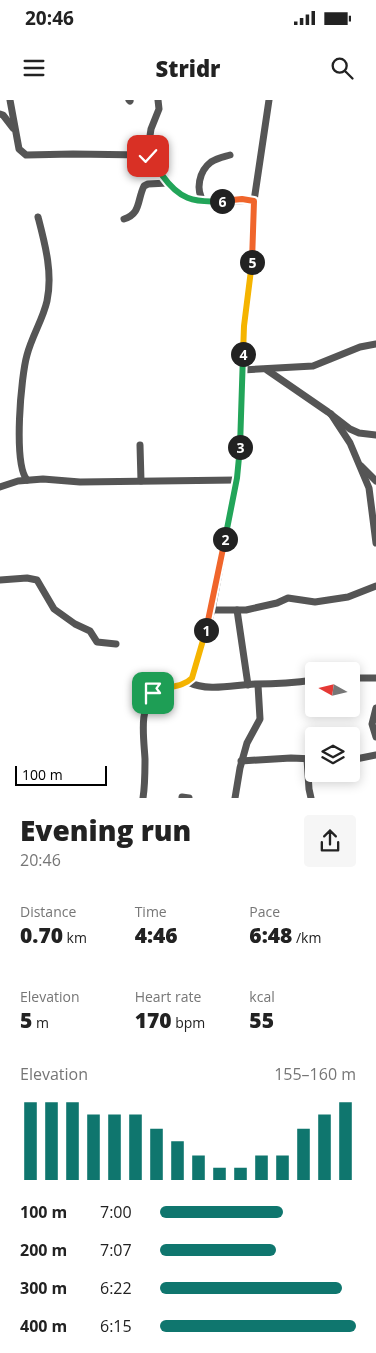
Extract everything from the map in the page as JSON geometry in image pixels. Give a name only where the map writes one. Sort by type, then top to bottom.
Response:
[{"type":"street","points":[[10,100],[19,149],[26,156],[73,154],[148,156]]},
{"type":"street","points":[[158,100],[159,109],[151,129],[148,156],[168,183],[186,198],[204,202],[242,199],[254,201]]},
{"type":"street","points":[[188,682],[195,671],[212,610],[236,480],[242,412],[244,326],[252,263],[254,201],[269,100]]},
{"type":"street","points":[[0,114],[3,115],[15,131]]},
{"type":"street","points":[[204,202],[199,190],[204,171],[212,162],[230,155]]},
{"type":"street","points":[[124,219],[132,216],[137,210],[144,186],[168,183]]},
{"type":"street","points":[[27,480],[22,466],[19,425],[20,403],[26,355],[47,301],[48,280],[47,252],[38,217]]},
{"type":"street","points":[[242,370],[313,366],[360,347],[376,344]]},
{"type":"street","points":[[267,370],[350,429],[359,433],[376,435]]},
{"type":"street","points":[[331,414],[350,443],[369,488],[376,543]]},
{"type":"street","points":[[140,445],[140,482]]},
{"type":"street","points":[[360,466],[376,481]]},
{"type":"street","points":[[0,487],[27,480],[140,482],[236,480]]},
{"type":"street","points":[[0,580],[27,578],[36,580],[54,609],[75,624],[90,631],[97,642],[116,644]]},
{"type":"street","points":[[212,610],[237,610],[268,605],[288,598],[315,602],[342,598],[376,586]]},
{"type":"street","points":[[237,610],[248,685]]},
{"type":"street","points":[[360,678],[376,678]]},
{"type":"street","points":[[144,798],[143,734],[148,702],[156,691],[188,682],[216,687],[289,684],[305,681]]},
{"type":"street","points":[[235,798],[241,761],[250,734],[260,719],[258,684]]},
{"type":"street","points":[[376,708],[372,724],[376,737]]},
{"type":"street","points":[[360,758],[376,754]]},
{"type":"street","points":[[241,761],[305,759]]},
{"type":"street","points":[[309,782],[308,789],[311,798]]},
{"type":"route","points":[[148,156],[168,183],[186,198],[204,202],[235,199],[254,201],[252,263],[244,326],[242,412],[237,478],[212,610],[192,678],[183,684],[162,688],[153,693]]}]
